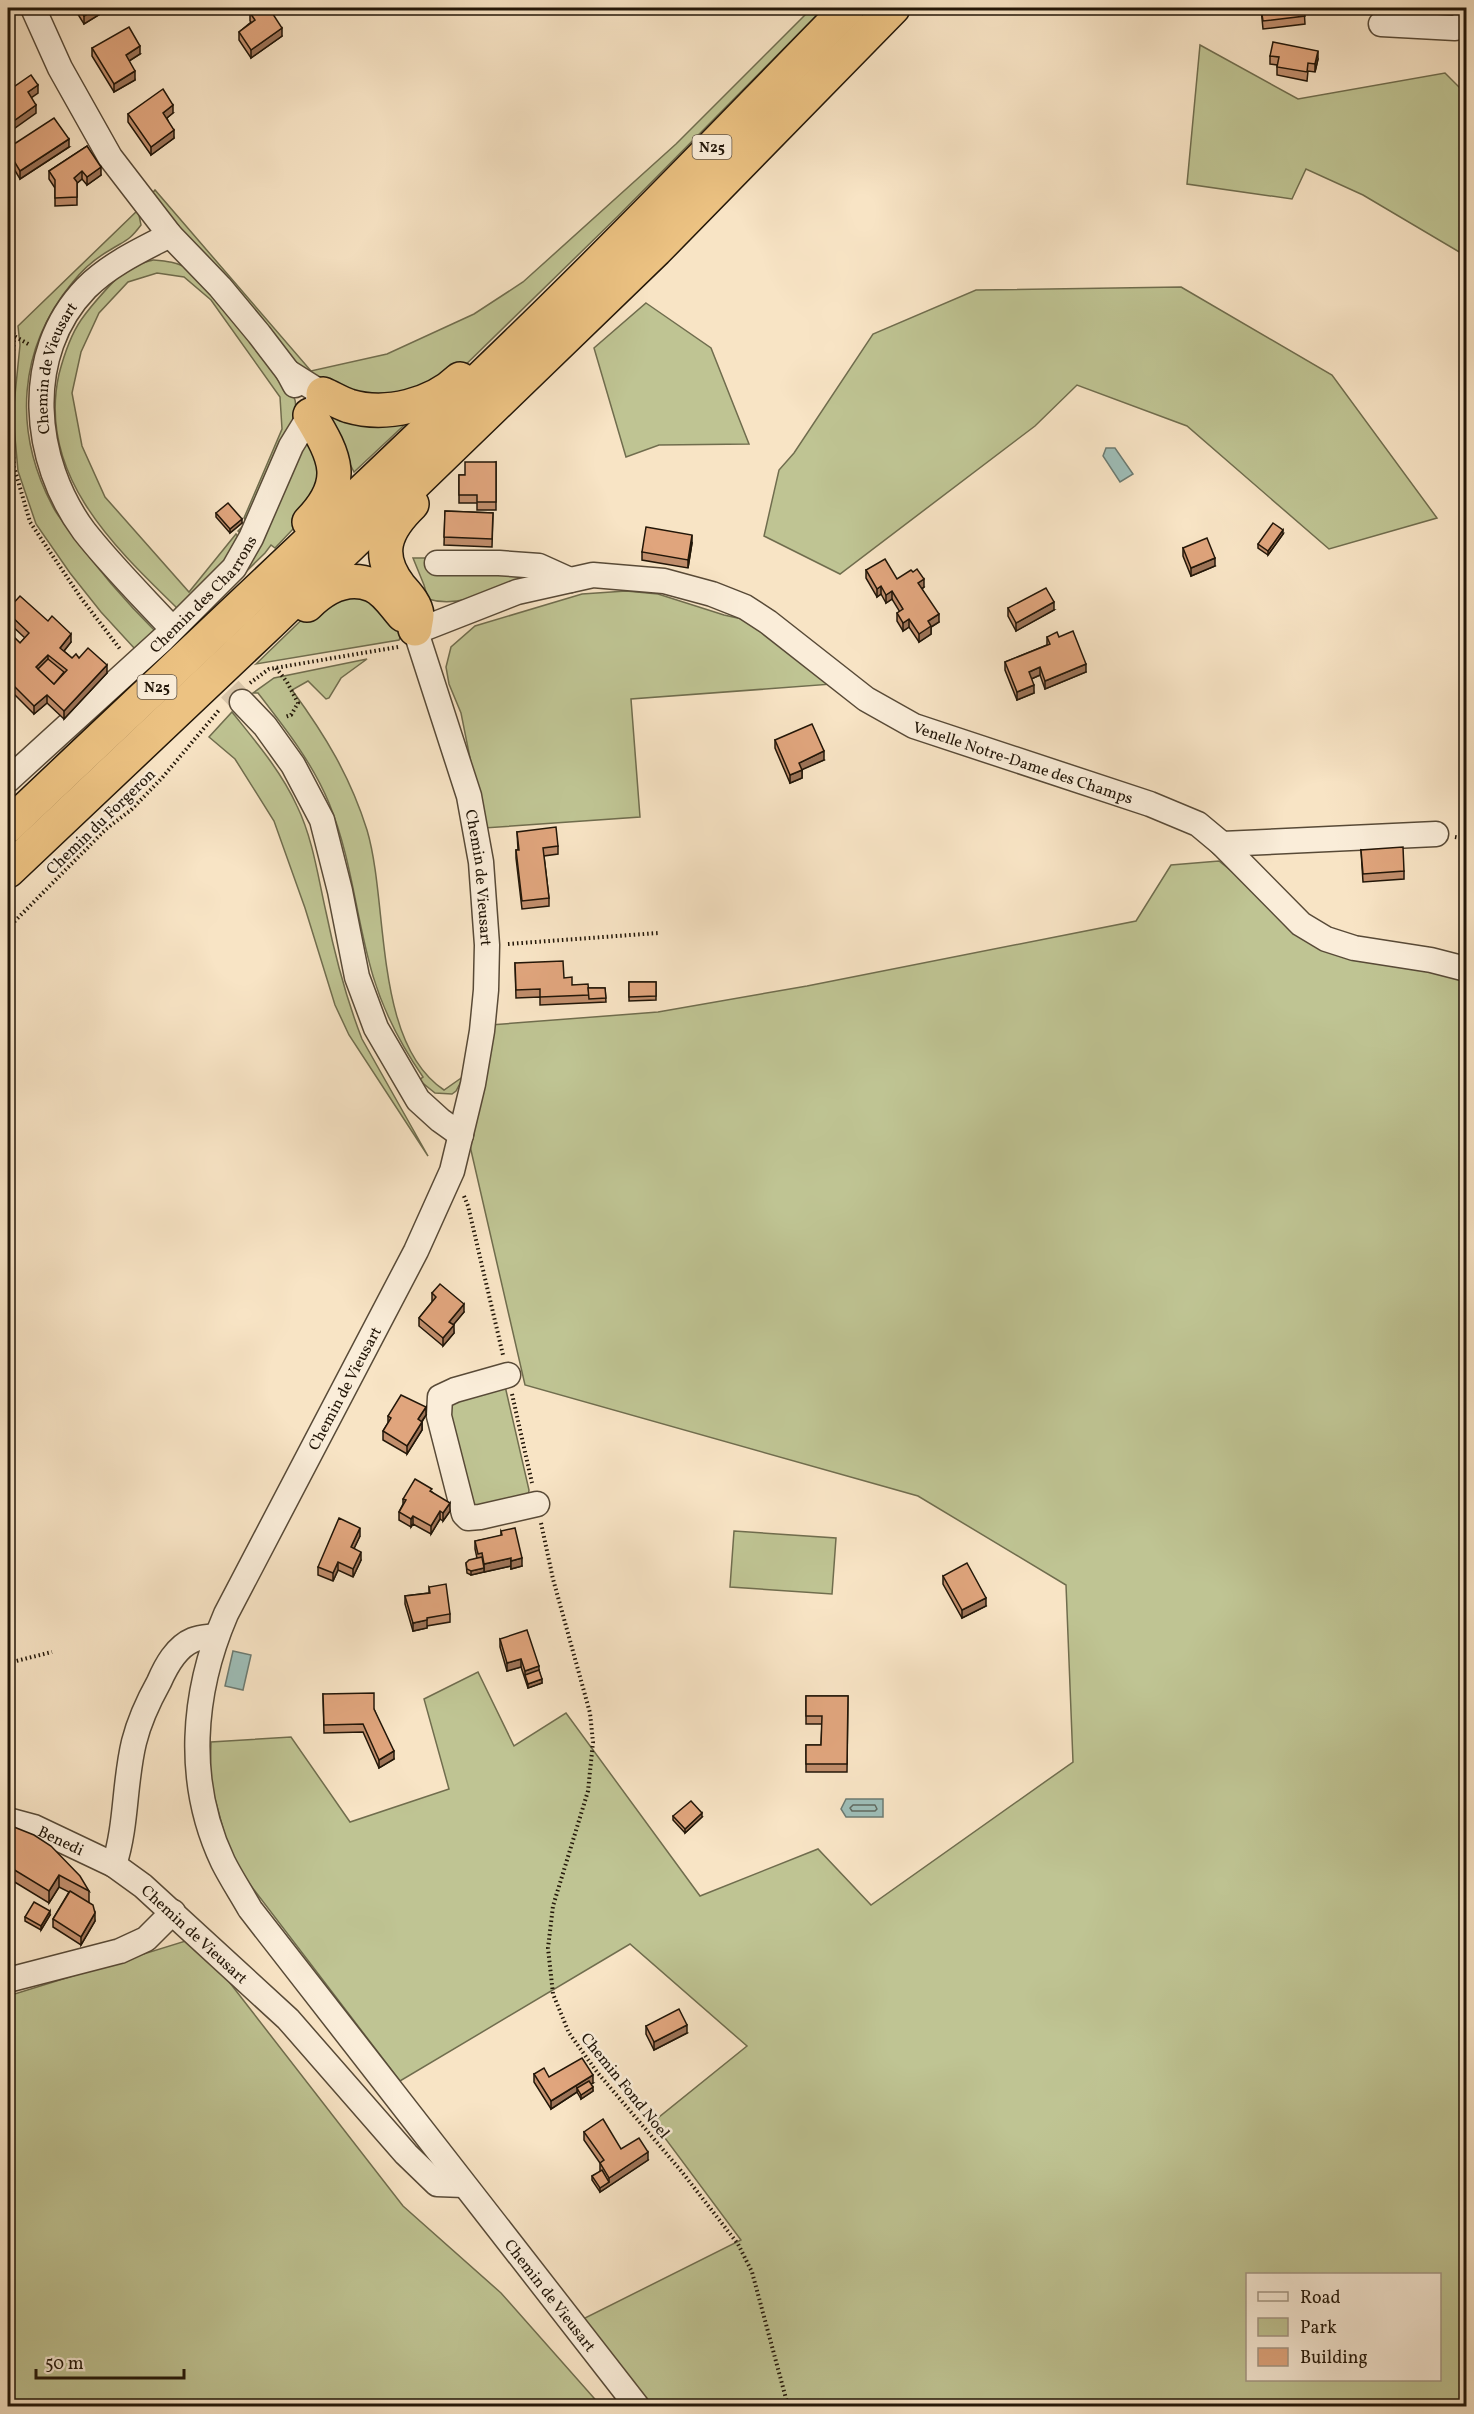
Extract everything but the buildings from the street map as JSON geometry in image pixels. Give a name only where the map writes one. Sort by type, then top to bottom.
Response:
[{"type":"highway","name":"N25","points":[[8,826],[184,662],[518,342],[634,228],[848,8]]},
{"type":"highway","name":"N25","points":[[8,871],[270,623],[724,182],[893,8]]},
{"type":"highway","points":[[289,559],[286,545],[322,508],[331,492],[336,475],[334,460],[317,405],[349,406],[373,410],[403,408],[436,396],[454,385],[501,340],[518,342]]},
{"type":"highway","points":[[416,635],[417,615],[411,602],[389,572],[385,557],[386,546],[389,531],[400,515],[447,470],[446,453]]},
{"type":"highway","points":[[270,623],[284,627],[313,598],[329,586],[356,582],[372,585],[384,593],[416,635]]},
{"type":"street","points":[[33,8],[60,68],[110,157],[170,234],[220,287],[317,405]]},
{"type":"street","points":[[1381,24],[1455,28],[1467,23]]},
{"type":"street","name":"Chemin de Vieusart","points":[[166,622],[83,530],[61,492],[46,453],[42,423],[42,386],[47,354],[64,318],[86,289],[117,262],[170,234]]},
{"type":"street","name":"Chemin des Charrons","points":[[8,780],[163,639],[234,568],[251,538],[291,446],[317,405]]},
{"type":"street","points":[[437,563],[499,563],[539,566],[570,580]]},
{"type":"street","name":"Venelle Notre-Dame des Champs","points":[[416,635],[517,592],[593,576],[664,581],[712,594],[745,607],[768,622],[866,699],[914,726],[1150,804],[1198,824],[1222,844],[1301,924],[1326,939],[1354,948],[1431,960],[1467,969]]},
{"type":"street","name":"Chemin de Vieusart","points":[[416,635],[469,796],[481,862],[487,945],[482,1031],[452,1171],[416,1251],[216,1636],[200,1696],[196,1742],[199,1784],[208,1820],[223,1861],[250,1909],[637,2406]]},
{"type":"street","points":[[242,702],[265,726],[293,765],[322,820],[340,891],[357,977],[376,1028],[418,1100],[461,1135]]},
{"type":"street","points":[[1222,844],[1436,834]]},
{"type":"street","points":[[508,1375],[454,1390],[440,1397],[440,1416],[464,1514],[468,1518],[537,1504]]},
{"type":"street","points":[[114,1865],[122,1842],[134,1740],[152,1695],[177,1651],[194,1640],[216,1636]]},
{"type":"street","name":"Benedi","points":[[8,1820],[34,1827],[114,1865]]},
{"type":"street","name":"Chemin de Vieusart","points":[[114,1865],[144,1886],[288,2019],[406,2154],[437,2184],[464,2186]]},
{"type":"street","points":[[8,1980],[120,1951],[146,1939],[173,1912]]},
{"type":"path","points":[[8,311],[14,336],[47,354]]},
{"type":"path","points":[[300,663],[416,635]]},
{"type":"path","points":[[265,726],[291,715],[298,704],[287,682],[276,668]]},
{"type":"path","name":"Chemin du Forgeron","points":[[8,928],[106,829],[131,810],[205,728]]},
{"type":"path","points":[[487,945],[658,933]]},
{"type":"path","name":"Chemin Fond Noel","points":[[553,1579],[590,1713],[593,1742],[588,1791],[553,1906],[548,1948],[553,1995],[569,2033],[597,2072],[682,2172],[738,2244],[752,2272],[788,2406]]},
{"type":"path","points":[[8,1663],[52,1652]]},
{"type":"green space","points":[[812,8],[824,8],[618,216],[451,379],[384,402],[310,381],[150,196],[155,190],[311,371],[387,354],[474,314],[523,282],[676,144]]},
{"type":"green space","points":[[1200,45],[1298,99],[1445,73],[1466,94],[1466,256],[1363,195],[1306,169],[1292,199],[1187,184]]},
{"type":"green space","points":[[138,210],[141,225],[137,230],[127,240],[85,269],[54,308],[41,335],[32,362],[27,391],[27,419],[31,448],[39,477],[54,509],[102,573],[156,632],[135,649],[70,573],[36,524],[18,471],[13,415],[20,345],[18,326]]},
{"type":"green space","points":[[153,260],[180,265],[197,277],[279,374],[295,400],[295,411],[284,447],[244,537],[238,531],[247,522],[244,518],[282,429],[280,397],[211,300],[184,277],[157,273],[128,282],[99,313],[81,352],[72,393],[82,446],[105,497],[189,592],[236,534],[241,540],[220,570],[176,612],[176,607],[105,532],[85,504],[69,475],[59,443],[55,410],[59,374],[77,326],[119,276],[134,266]]},
{"type":"green space","points":[[1181,287],[1332,375],[1437,518],[1329,549],[1187,426],[1077,385],[1035,426],[840,574],[764,536],[779,470],[794,453],[873,334],[976,290]]},
{"type":"green space","points":[[646,303],[711,348],[749,444],[659,445],[626,457],[594,348]]},
{"type":"green space","points":[[324,412],[415,415],[354,472]]},
{"type":"green space","points":[[308,441],[324,453],[313,508],[275,548],[271,545],[213,604],[296,448]]},
{"type":"green space","points":[[413,558],[433,558],[525,576],[523,579],[476,597],[452,602],[440,601],[428,599]]},
{"type":"green space","points":[[356,589],[403,631],[399,640],[256,664],[319,603]]},
{"type":"green space","points":[[626,591],[658,594],[724,615],[760,623],[833,684],[631,699],[640,817],[484,828],[461,713],[449,684],[446,667],[451,647],[475,626],[582,594]]},
{"type":"green space","points":[[367,659],[341,678],[329,698],[326,699],[308,681],[292,690],[336,757],[353,792],[367,830],[374,860],[387,970],[394,1007],[405,1040],[421,1068],[444,1090],[464,1076],[452,1094],[435,1093],[419,1080],[423,1077],[407,1053],[377,990],[349,867],[329,803],[315,773],[297,746],[258,693],[253,693],[274,678]]},
{"type":"green space","points":[[232,712],[276,769],[303,819],[337,961],[362,1039],[428,1156],[349,1035],[335,1005],[305,908],[274,821],[235,759],[209,737]]},
{"type":"green space","points":[[1219,861],[1313,937],[1466,976],[1466,2406],[648,2406],[579,2321],[741,2240],[653,2122],[747,2046],[630,1944],[400,2081],[232,1861],[210,1781],[211,1742],[291,1737],[350,1822],[449,1789],[424,1699],[478,1672],[514,1746],[566,1713],[700,1896],[818,1849],[871,1905],[1073,1762],[1066,1585],[918,1496],[525,1385],[470,1146],[490,1025],[658,1012],[807,986],[1136,921],[1171,865]]},
{"type":"green space","points":[[505,1386],[529,1490],[528,1497],[474,1512],[446,1404]]},
{"type":"green space","points":[[734,1531],[836,1538],[832,1594],[730,1587]]},
{"type":"green space","points":[[195,1938],[403,2206],[501,2293],[601,2406],[8,2406],[8,1996]]},
{"type":"water","points":[[1106,448],[1115,448],[1133,474],[1120,482],[1103,456]]},
{"type":"water","points":[[233,1651],[251,1655],[243,1690],[225,1686]]},
{"type":"water","points":[[846,1799],[883,1799],[883,1817],[846,1817],[841,1809]]},
{"type":"tunnel","points":[[205,663],[242,702]]}]
